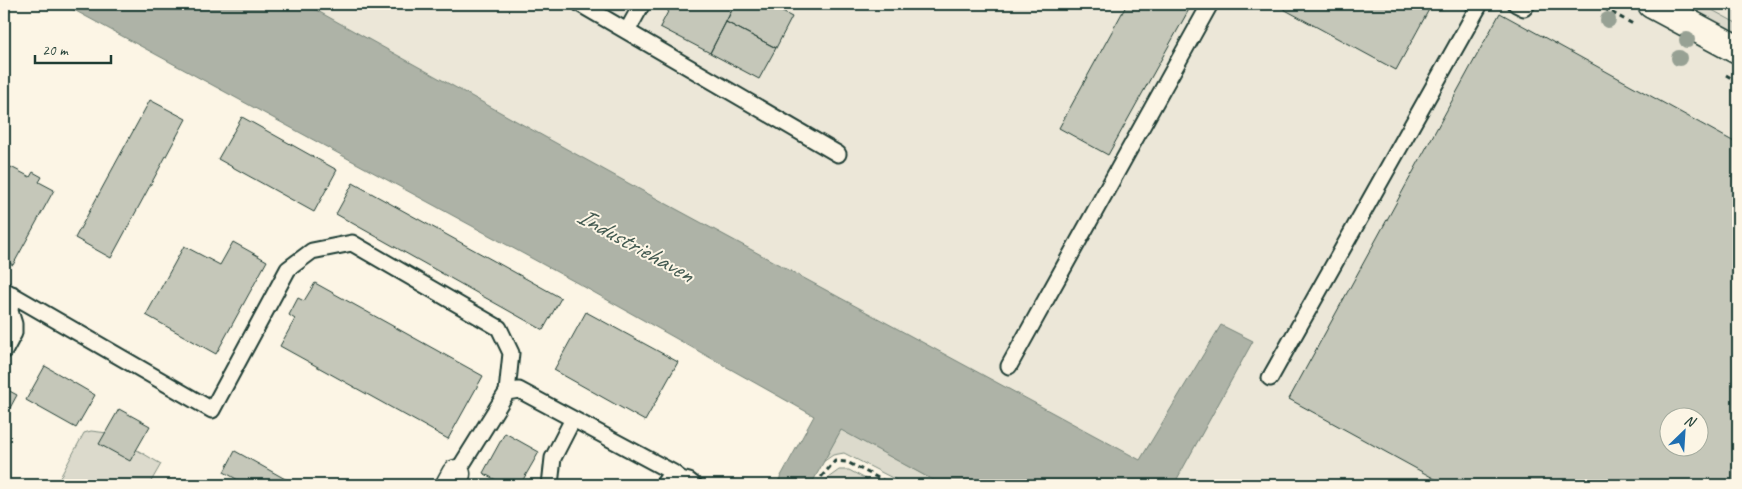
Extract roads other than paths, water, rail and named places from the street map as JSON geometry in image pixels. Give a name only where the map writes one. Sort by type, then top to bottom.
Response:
[{"type":"street","points":[[1652,4],[1738,50]]},
{"type":"lane","points":[[580,4],[838,154]]},
{"type":"lane","points":[[627,31],[642,4]]},
{"type":"lane","points":[[1009,366],[1210,4]]},
{"type":"lane","points":[[1270,378],[1480,4]]},
{"type":"lane","points":[[1516,4],[1524,8],[1527,4]]},
{"type":"lane","points":[[8,292],[212,410],[288,269],[312,251],[352,243],[499,328],[511,353],[507,392],[453,480]]},
{"type":"lane","points":[[4,350],[14,333],[8,292]]},
{"type":"lane","points":[[507,392],[520,390],[682,481]]},
{"type":"lane","points":[[550,485],[553,458],[573,419]]},
{"type":"lane","points":[[663,485],[682,481]]},
{"type":"water","name":"Industriehaven","points":[[63,4],[305,4],[628,183],[1140,460],[1221,325],[1253,341],[1177,479],[1187,485],[942,485],[841,430],[811,485],[776,485],[814,416],[579,284]]}]
